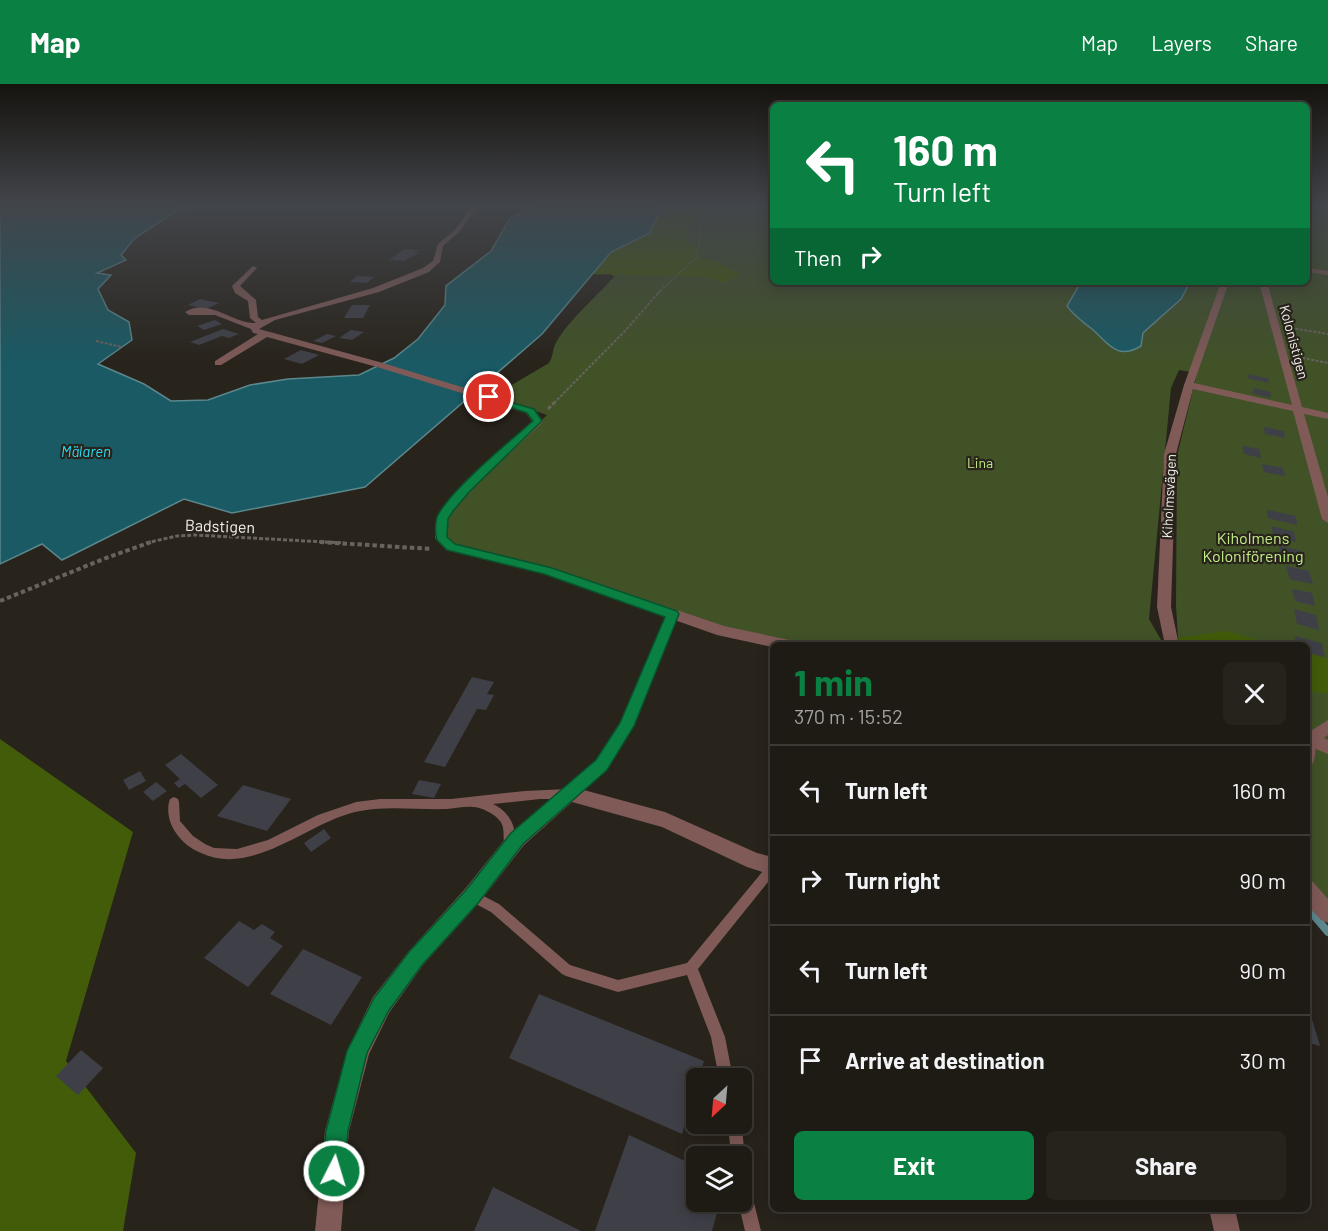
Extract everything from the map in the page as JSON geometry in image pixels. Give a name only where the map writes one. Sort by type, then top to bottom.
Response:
[{"type":"street","points":[[189,312],[202,310],[225,314],[241,324],[257,325],[376,290],[426,270],[436,262],[437,258]]},
{"type":"street","points":[[253,268],[236,285],[238,291],[252,300],[257,325],[255,331],[475,392],[530,411],[538,421],[466,488],[448,509],[442,519],[441,538],[451,547],[548,571],[722,631],[775,642]]},
{"type":"street","points":[[1310,271],[1328,273]]},
{"type":"street","name":"Kiholmsvägen","points":[[1171,642],[1164,607],[1170,454],[1189,385],[1224,285]]},
{"type":"street","name":"Kolonistigen","points":[[1264,285],[1317,477],[1325,496],[1328,519]]},
{"type":"street","points":[[218,363],[265,334]]},
{"type":"street","points":[[1189,385],[1328,416]]},
{"type":"street","points":[[1317,477],[1328,484]]},
{"type":"street","points":[[1310,738],[1328,726]]},
{"type":"street","points":[[1310,739],[1328,747]]},
{"type":"street","points":[[328,1231],[337,1131],[358,1051],[381,1005],[416,958],[472,896],[517,838],[569,794],[665,820],[770,866]]},
{"type":"street","points":[[1310,893],[1328,913]]},
{"type":"street","points":[[1223,1212],[1227,1231]]},
{"type":"lane","points":[[174,802],[175,823],[191,843],[218,854],[239,854],[265,846],[321,818],[354,807],[386,802],[448,804],[543,794],[569,794],[602,765],[627,726],[673,614]]},
{"type":"lane","points":[[471,802],[500,811],[509,827],[508,850]]},
{"type":"lane","points":[[472,896],[495,908],[566,970],[618,986],[691,968],[770,869]]},
{"type":"lane","points":[[691,968],[718,1037],[724,1068]]},
{"type":"lane","points":[[748,1212],[753,1231]]},
{"type":"path","points":[[538,421],[624,332],[665,285],[695,258]]},
{"type":"path","points":[[1275,326],[1328,334]]},
{"type":"path","points":[[96,341],[122,347]]},
{"type":"path","points":[[1283,354],[1328,363]]},
{"type":"path","name":"Badstigen","points":[[0,602],[36,589],[72,571],[126,549],[174,536],[209,535],[424,550],[451,547]]},
{"type":"green space","points":[[606,258],[699,258],[717,262],[741,274],[724,283],[703,277],[592,274]]},
{"type":"green space","name":"Lina","points":[[624,258],[770,258],[770,285],[1310,285],[1310,258],[1328,258],[1328,913],[1310,892],[1310,642],[1180,642],[1178,638],[1176,605],[1177,456],[1197,373],[1179,370],[1171,388],[1149,619],[1162,642],[774,642],[722,631],[582,583],[451,547],[441,538],[448,509],[547,415],[493,396],[549,363],[555,344],[562,333],[614,277],[611,273]]},
{"type":"green space","points":[[1226,631],[1266,642],[1180,642],[1178,638]]},
{"type":"green space","points":[[1310,654],[1328,659],[1328,694],[1310,691]]},
{"type":"green space","points":[[0,739],[133,832],[66,1061],[136,1153],[123,1231],[0,1231]]},
{"type":"water","name":"Mälaren","points":[[0,258],[124,258],[126,260],[97,273],[111,275],[98,289],[108,310],[129,322],[132,340],[98,364],[144,384],[171,401],[208,400],[250,385],[288,379],[359,375],[394,358],[418,339],[445,305],[446,286],[483,258],[606,258],[542,334],[365,487],[232,513],[184,499],[62,560],[42,544],[0,564]]},
{"type":"water","points":[[1079,285],[1188,285],[1181,299],[1143,333],[1141,346],[1125,352],[1108,344],[1067,306]]},
{"type":"building","points":[[392,258],[411,258],[404,261],[389,260]]},
{"type":"building","points":[[357,276],[374,277],[367,283],[350,282]]},
{"type":"building","points":[[200,299],[219,303],[206,309],[188,305]]},
{"type":"building","points":[[352,305],[370,305],[363,318],[344,318]]},
{"type":"building","points":[[215,320],[222,324],[204,330],[197,326]]},
{"type":"building","points":[[223,329],[239,334],[229,338],[222,336],[199,345],[190,342]]},
{"type":"building","points":[[351,330],[364,332],[352,340],[339,338]]},
{"type":"building","points":[[327,334],[336,336],[322,343],[313,341]]},
{"type":"building","points":[[301,350],[319,355],[302,364],[284,359]]},
{"type":"building","points":[[1249,374],[1269,379],[1268,383],[1248,378]]},
{"type":"building","points":[[1254,388],[1271,392],[1270,398],[1252,393]]},
{"type":"building","points":[[1264,427],[1284,431],[1285,438],[1265,434]]},
{"type":"building","points":[[1242,446],[1259,449],[1261,458],[1244,454]]},
{"type":"building","points":[[1262,464],[1283,468],[1285,476],[1264,472]]},
{"type":"building","points":[[1267,510],[1296,516],[1297,525],[1268,518]]},
{"type":"building","points":[[1272,526],[1294,532],[1296,542],[1273,537]]},
{"type":"building","points":[[1279,546],[1302,551],[1305,563],[1281,557]]},
{"type":"building","points":[[1286,566],[1309,571],[1313,584],[1290,579]]},
{"type":"building","points":[[1292,589],[1312,593],[1315,606],[1295,601]]},
{"type":"building","points":[[1294,609],[1316,615],[1319,630],[1297,624]]},
{"type":"building","points":[[1295,636],[1322,643],[1324,657],[1310,653],[1310,642],[1296,642]]},
{"type":"building","points":[[472,677],[494,682],[487,694],[494,695],[486,710],[477,709],[445,767],[424,762]]},
{"type":"building","points":[[181,754],[218,785],[201,798],[185,784],[179,788],[174,783],[180,779],[165,765]]},
{"type":"building","points":[[140,771],[146,781],[129,790],[123,780]]},
{"type":"building","points":[[419,780],[441,784],[434,798],[412,794]]},
{"type":"building","points":[[156,782],[167,791],[153,801],[143,792]]},
{"type":"building","points":[[243,785],[291,799],[267,831],[217,816]]},
{"type":"building","points":[[324,829],[331,838],[311,852],[304,843]]},
{"type":"building","points":[[239,921],[254,930],[262,924],[275,932],[270,938],[283,946],[248,987],[204,958]]},
{"type":"building","points":[[303,949],[362,977],[331,1025],[270,994]]},
{"type":"building","points":[[539,994],[704,1061],[702,1068],[686,1068],[686,1121],[682,1134],[509,1058]]},
{"type":"building","points":[[1310,1016],[1311,1016],[1320,1046],[1310,1043]]},
{"type":"building","points":[[81,1050],[103,1068],[78,1095],[56,1076]]},
{"type":"building","points":[[629,1135],[686,1161],[686,1212],[717,1212],[712,1231],[595,1231]]},
{"type":"building","points":[[493,1187],[581,1231],[474,1231]]},
{"type":"waterway","points":[[1310,911],[1328,932]]},
{"type":"route","points":[[334,1171],[337,1131],[358,1051],[381,1005],[416,958],[472,896],[517,838],[602,765],[627,726],[673,614],[548,571],[451,547],[441,538],[442,519],[448,509],[466,488],[538,421],[530,411],[489,397]]},
{"type":"park label","name":"Kiholmens Koloniförening","points":[[1253,547]]}]
